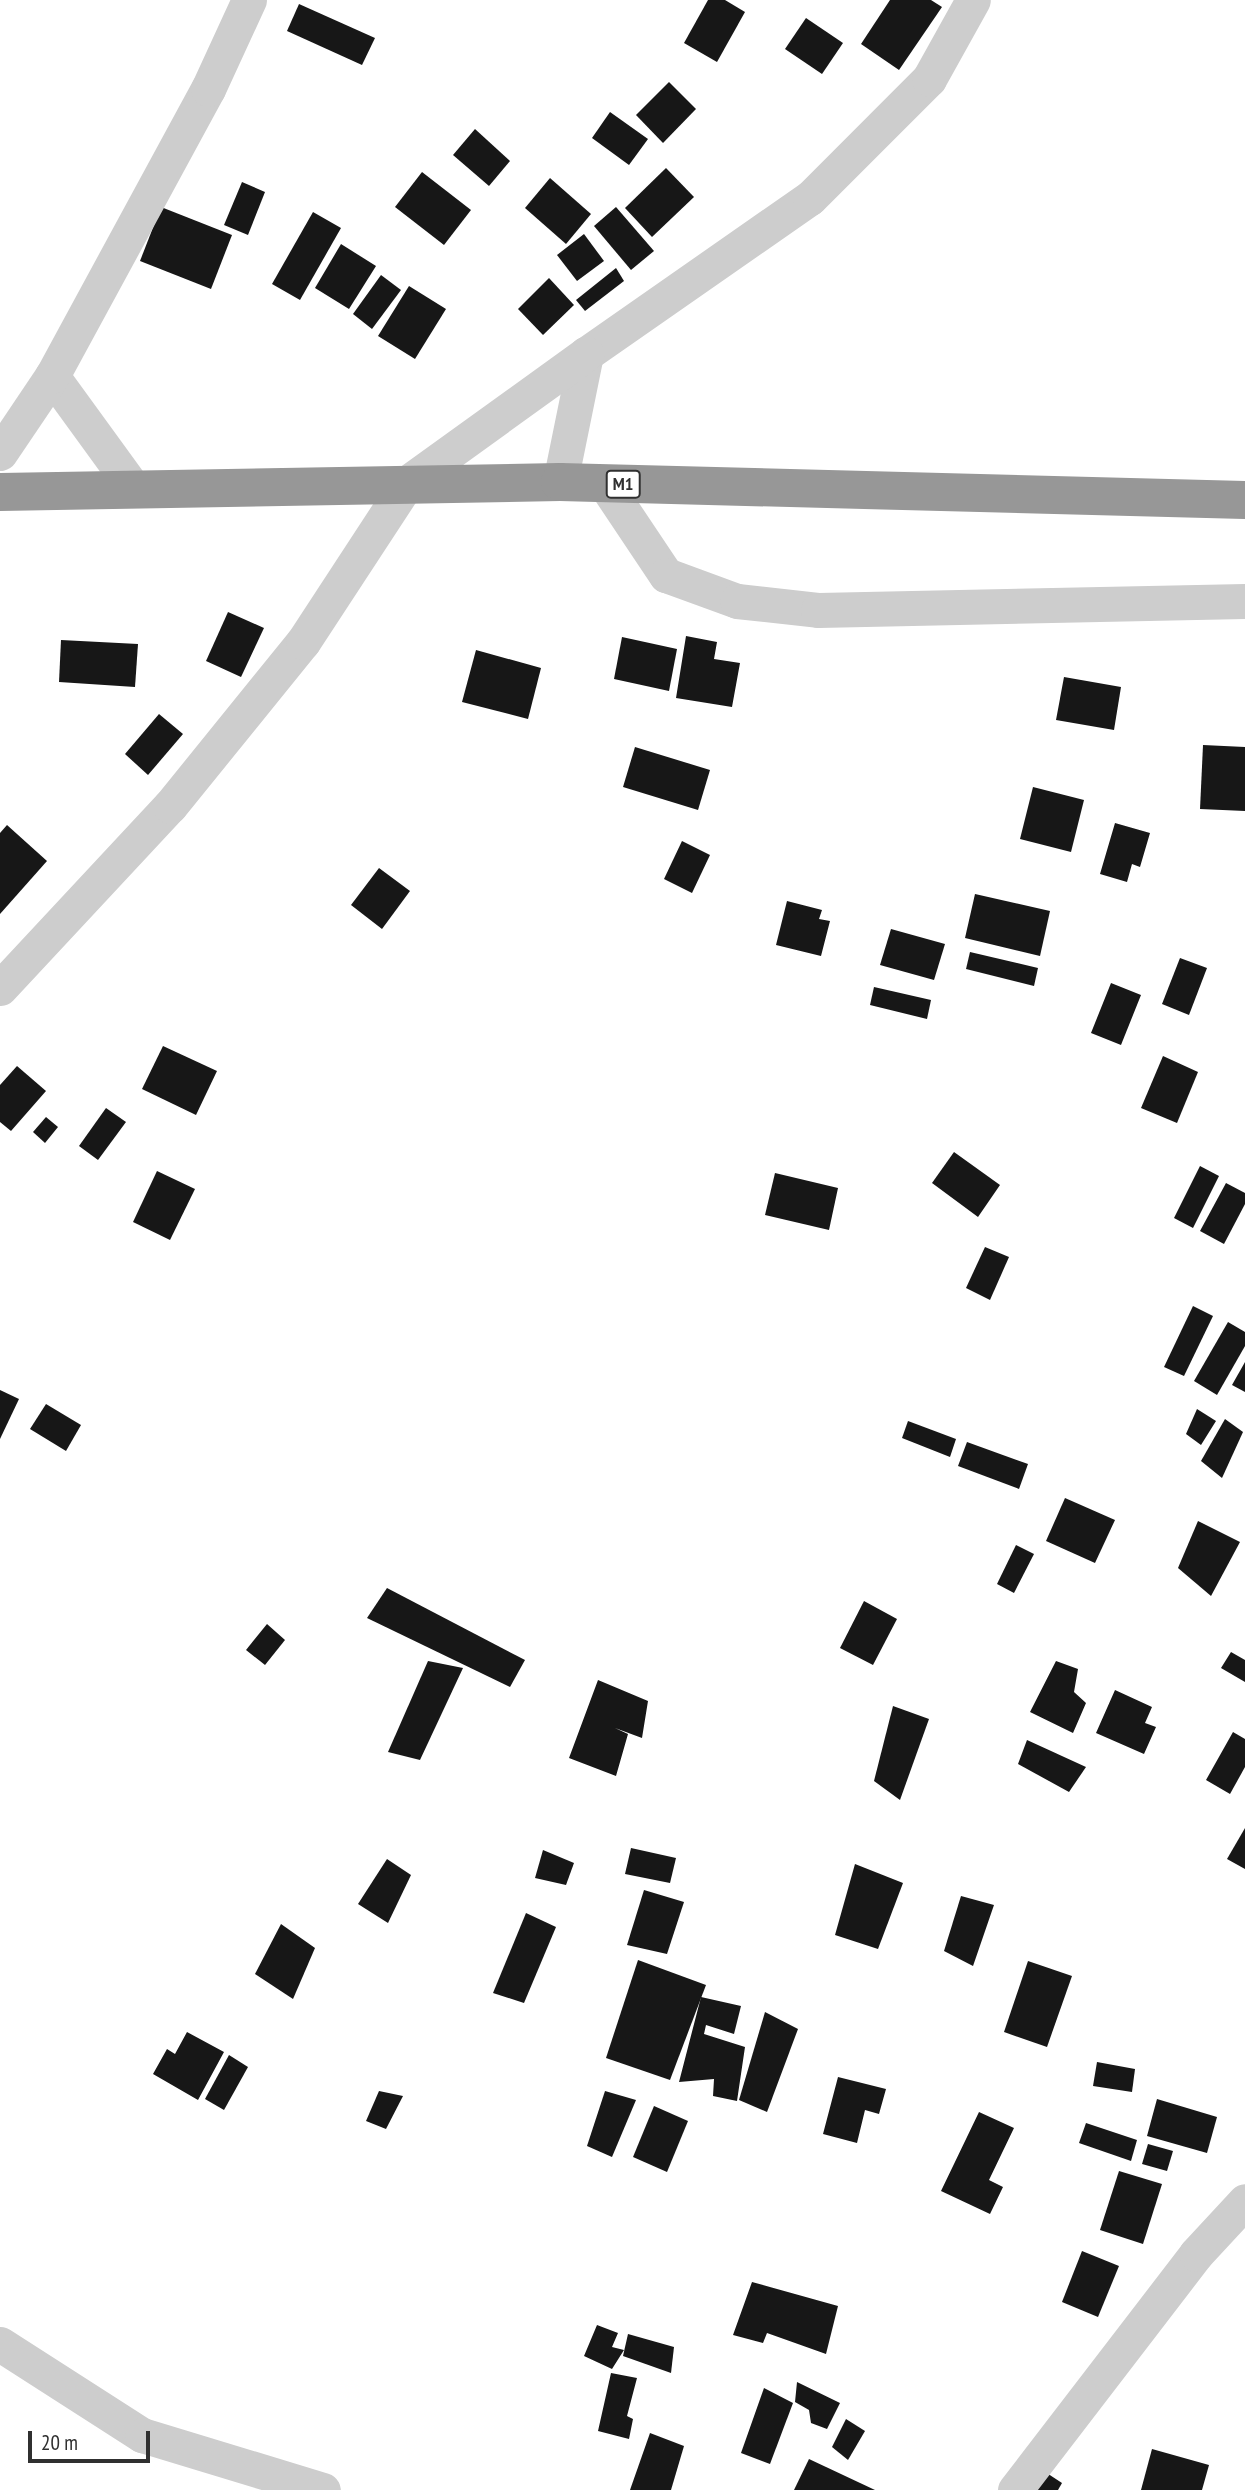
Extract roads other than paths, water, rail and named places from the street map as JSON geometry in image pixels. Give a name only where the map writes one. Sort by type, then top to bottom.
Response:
[{"type":"highway","name":"M1","points":[[0,492],[559,482],[1245,500]]},
{"type":"street","points":[[0,453],[52,376],[208,89],[249,0]]},
{"type":"street","points":[[0,988],[170,806],[303,642],[407,483],[810,198],[929,79],[973,0]]},
{"type":"street","points":[[559,482],[586,354]]},
{"type":"street","points":[[52,376],[134,489]]},
{"type":"street","points":[[605,484],[666,575],[737,601],[818,610],[1245,601]]},
{"type":"street","points":[[1015,2490],[1196,2254],[1245,2202]]},
{"type":"street","points":[[0,2344],[142,2435],[323,2490]]}]
